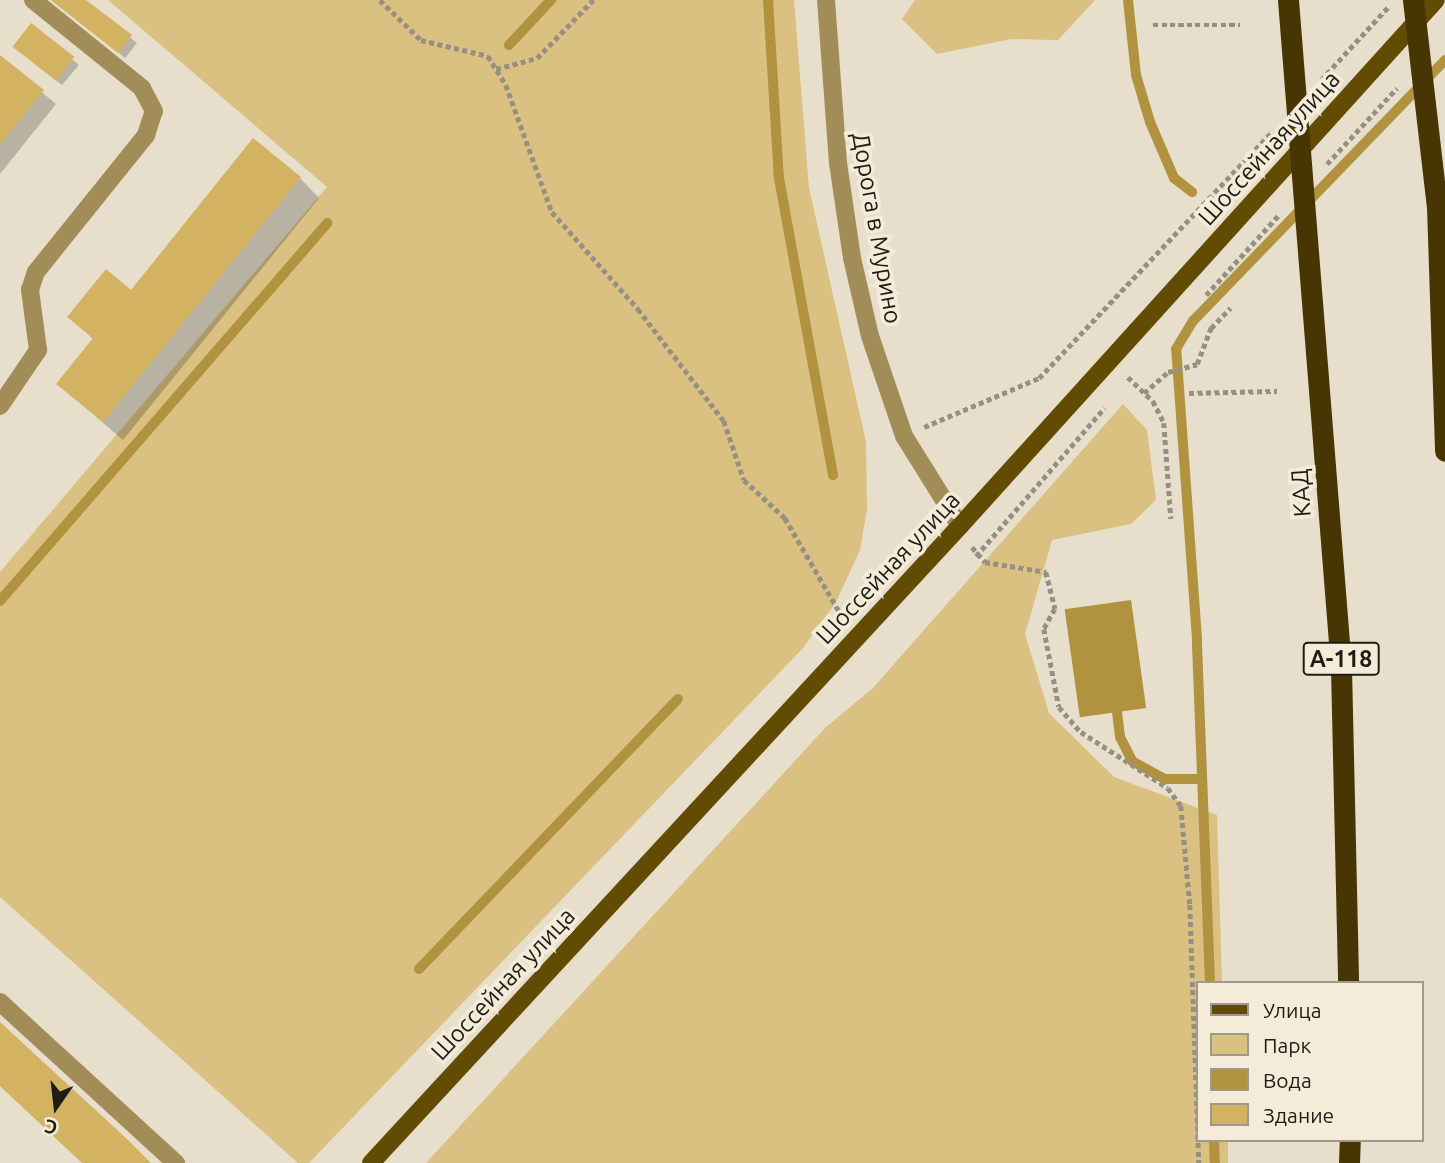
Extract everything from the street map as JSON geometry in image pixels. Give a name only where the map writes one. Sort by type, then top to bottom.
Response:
[{"type":"highway","name":"КАД","points":[[1288,0],[1341,668],[1348,981]]},
{"type":"highway","points":[[1413,0],[1437,207],[1445,451]]},
{"type":"highway","points":[[1349,1163],[1350,1142]]},
{"type":"main road","name":"Шоссейная улица","points":[[371,1163],[856,640],[1436,0]]},
{"type":"street","points":[[0,406],[37,350],[30,289],[36,272],[146,135],[155,111],[142,88],[33,0]]},
{"type":"street","name":"Дорога в Мурино","points":[[826,0],[838,163],[852,258],[874,349],[904,436],[960,526]]},
{"type":"street","points":[[0,1002],[176,1163]]},
{"type":"path","points":[[380,0],[421,40],[488,56],[496,69],[552,212],[638,309],[724,421],[744,480],[785,518],[856,640]]},
{"type":"path","points":[[496,69],[537,58],[593,0]]},
{"type":"path","points":[[1319,82],[1395,0]]},
{"type":"path","points":[[1153,25],[1240,25]]},
{"type":"path","points":[[1324,167],[1399,86]]},
{"type":"path","points":[[904,436],[1039,378],[1281,123]]},
{"type":"path","points":[[1204,298],[1287,207]]},
{"type":"path","points":[[1144,393],[1168,372],[1185,371],[1197,364],[1211,328],[1230,309]]},
{"type":"path","points":[[1112,358],[1144,393],[1164,423],[1171,519]]},
{"type":"path","points":[[1121,389],[1139,368]]},
{"type":"path","points":[[1189,393],[1277,391]]},
{"type":"path","points":[[976,556],[1112,399]]},
{"type":"path","points":[[960,526],[976,556],[985,562],[1046,572],[1055,609],[1044,629],[1059,707],[1081,732],[1168,788],[1181,806],[1190,905],[1196,1077]]},
{"type":"path","points":[[1198,1142],[1199,1163]]},
{"type":"green space","points":[[108,0],[794,0],[809,188],[866,442],[867,509],[860,550],[836,602],[803,648],[309,1163],[298,1163],[0,897],[0,572],[327,187]]},
{"type":"green space","points":[[915,0],[1095,0],[1058,40],[1012,39],[937,54],[902,19]]},
{"type":"green space","points":[[1123,404],[1147,430],[1156,500],[1131,524],[1052,540],[1025,634],[1049,713],[1114,777],[1217,815],[1222,981],[1196,981],[1196,1142],[1228,1142],[1228,1163],[426,1163],[826,727],[873,688]]},
{"type":"water","points":[[1131,600],[1146,708],[1080,717],[1065,609]]},
{"type":"building","points":[[51,0],[86,0],[132,35],[118,53]]},
{"type":"building","points":[[31,23],[74,57],[56,81],[13,47]]},
{"type":"building","points":[[0,55],[44,90],[0,145]]},
{"type":"building","points":[[253,138],[301,177],[103,422],[56,384],[93,338],[67,317],[106,269],[131,290]]},
{"type":"building","points":[[0,1022],[151,1163],[82,1163],[0,1086]]},
{"type":"waterway","points":[[509,45],[551,0]]},
{"type":"waterway","points":[[768,0],[779,178],[833,475]]},
{"type":"waterway","points":[[1128,0],[1136,75],[1150,122],[1174,178],[1192,192]]},
{"type":"waterway","points":[[1210,981],[1197,639],[1176,349],[1193,321],[1445,60]]},
{"type":"waterway","points":[[0,601],[327,223]]},
{"type":"waterway","points":[[419,969],[678,699]]},
{"type":"waterway","points":[[1117,712],[1120,737],[1132,761],[1165,779],[1200,779]]},
{"type":"waterway","points":[[1214,1142],[1215,1163]]}]
